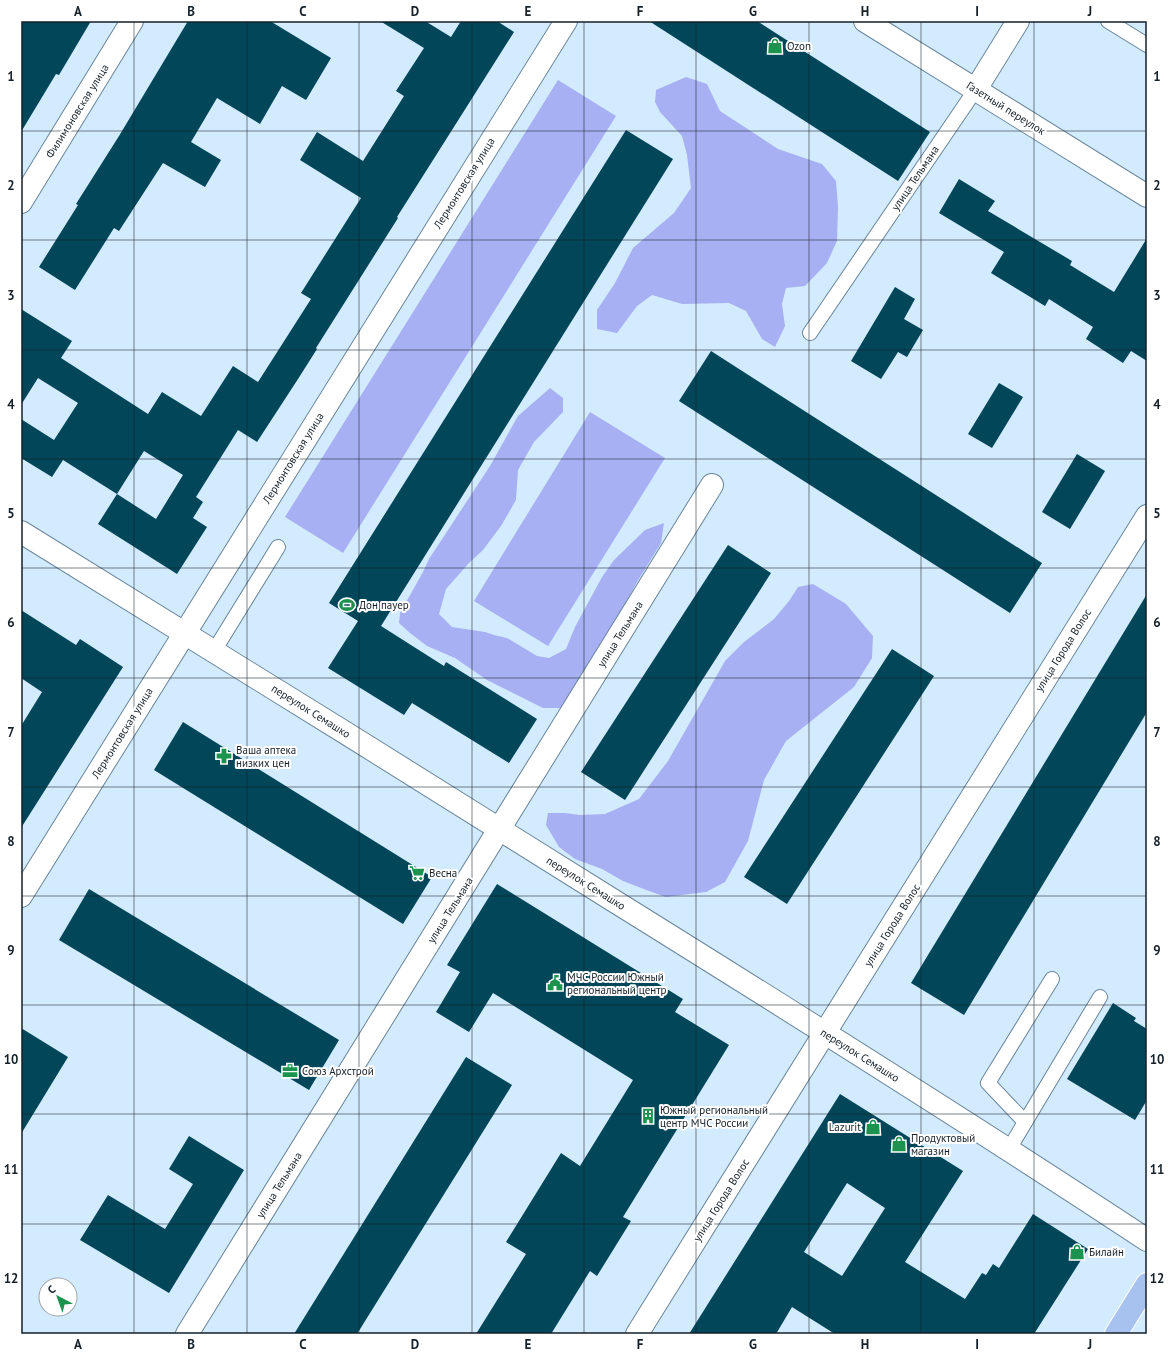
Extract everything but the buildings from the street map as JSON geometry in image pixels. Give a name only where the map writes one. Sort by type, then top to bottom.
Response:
[{"type":"main road","points":[[1116,1334],[1147,1284]]},
{"type":"street","name":"Филимоновская улица","points":[[21,202],[132,21]]},
{"type":"street","name":"Лермонтовская улица","points":[[21,896],[566,21]]},
{"type":"street","name":"Газетный переулок","points":[[865,21],[1147,196]]},
{"type":"street","name":"улица Тельмана","points":[[976,89],[1018,21]]},
{"type":"street","name":"улица Тельмана","points":[[186,1334],[500,830],[712,485]]},
{"type":"street","name":"улица Города Волос","points":[[637,1334],[1147,516]]},
{"type":"street","name":"переулок Семашко","points":[[21,532],[185,632],[825,1033],[1009,1149],[1147,1240]]},
{"type":"lane","points":[[1108,21],[1147,45]]},
{"type":"lane","name":"улица Тельмана","points":[[810,333],[976,89]]},
{"type":"lane","points":[[214,651],[278,547]]},
{"type":"lane","points":[[1025,1122],[988,1083],[1052,979]]},
{"type":"lane","points":[[1009,1149],[1100,997]]},
{"type":"shaded area","points":[[686,77],[707,84],[720,111],[778,149],[822,164],[836,181],[838,207],[837,241],[827,263],[805,286],[786,288],[782,304],[785,326],[775,347],[762,339],[746,311],[729,303],[682,304],[652,295],[637,306],[617,333],[597,329],[597,310],[615,283],[633,248],[674,213],[691,188],[687,155],[682,136],[660,112],[655,102],[656,90]]},
{"type":"shaded area","points":[[558,80],[616,116],[343,553],[285,517]]},
{"type":"shaded area","points":[[550,388],[563,398],[563,412],[534,442],[518,470],[516,500],[501,526],[483,550],[469,563],[446,589],[439,614],[452,627],[485,632],[507,638],[537,656],[549,658],[566,649],[575,627],[602,577],[614,560],[645,530],[664,523],[661,543],[637,582],[606,639],[563,708],[543,708],[487,680],[455,658],[427,646],[399,623],[400,613],[429,559],[490,466],[518,416]]},
{"type":"shaded area","points":[[590,412],[665,458],[548,646],[474,601]]},
{"type":"shaded area","points":[[813,584],[846,604],[873,636],[872,658],[854,687],[786,741],[764,780],[748,841],[725,882],[706,892],[666,897],[623,881],[602,869],[575,859],[559,847],[546,825],[548,813],[580,815],[605,814],[639,799],[668,761],[725,661],[744,642],[774,619],[798,587]]},
{"type":"place","name":"Ozon","points":[[775,46]]},
{"type":"place","name":"Дон пауер","points":[[347,605]]},
{"type":"place","name":"Ваша аптека низких цен","points":[[224,756]]},
{"type":"place","name":"Весна","points":[[417,873]]},
{"type":"place","name":"МЧС России Южный региональный центр","points":[[555,983]]},
{"type":"place","name":"Союз Архстрой","points":[[290,1071]]},
{"type":"place","name":"Южный региональный центр МЧС России","points":[[648,1116]]},
{"type":"place","name":"Lazurit","points":[[873,1127]]},
{"type":"place","name":"Продуктовый магазин","points":[[899,1144]]},
{"type":"place","name":"Билайн","points":[[1077,1252]]}]
